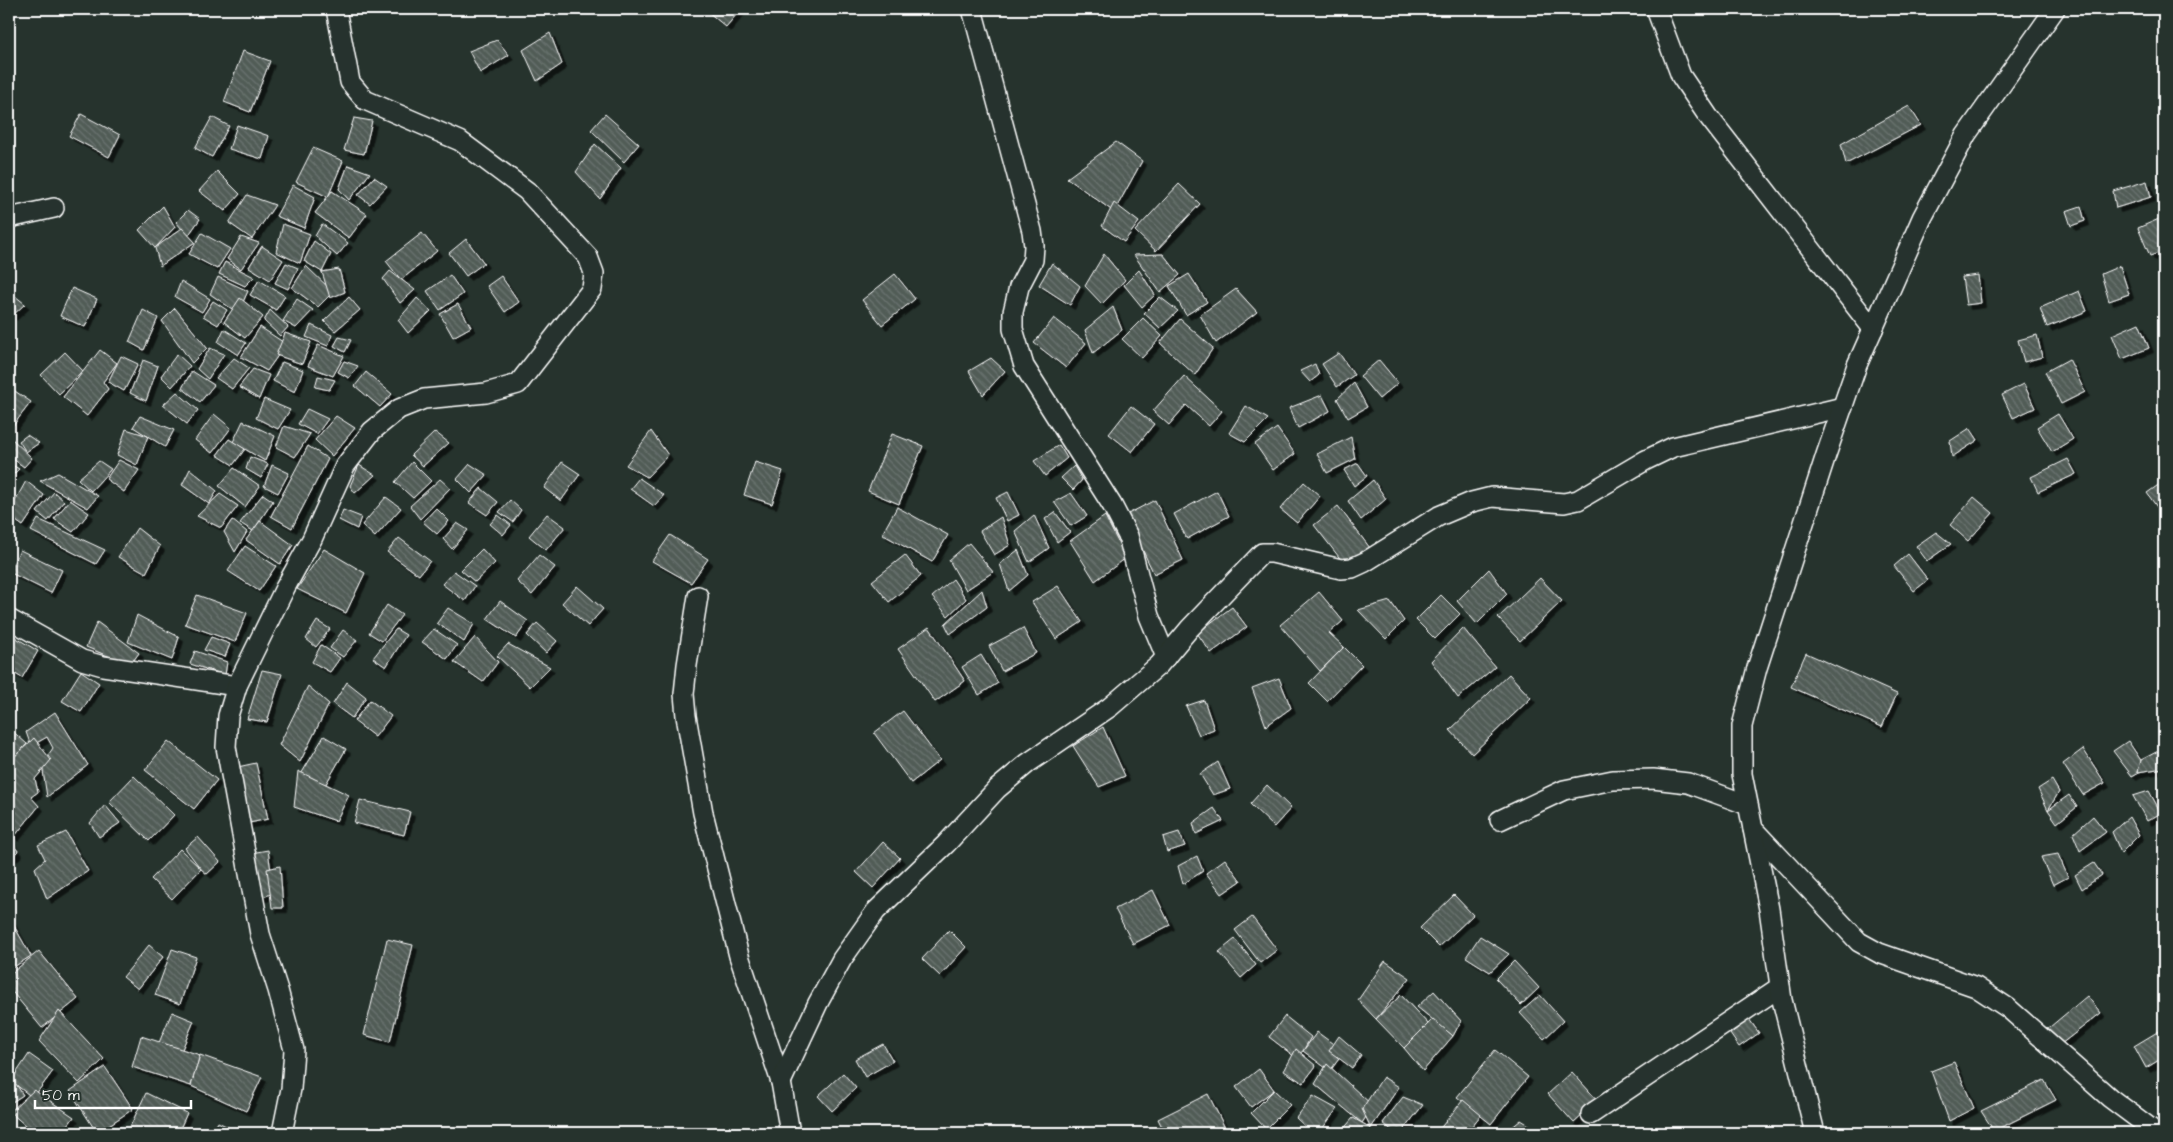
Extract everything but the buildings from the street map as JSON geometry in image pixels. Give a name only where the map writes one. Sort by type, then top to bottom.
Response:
[{"type":"street","points":[[282,1133],[291,1090],[294,1050],[278,990],[260,934],[226,746],[228,716],[237,686],[285,588],[312,539],[345,466],[372,431],[399,409],[424,399],[486,393],[518,384],[592,289],[594,273],[588,257],[527,191],[460,141],[365,100],[350,82],[336,9]]},
{"type":"street","points":[[972,9],[1032,231],[1033,260],[1019,287],[1012,312],[1013,329],[1024,366],[1112,505],[1128,536],[1149,616],[1166,657]]},
{"type":"street","points":[[1656,9],[1681,76],[1708,116],[1873,329]]},
{"type":"street","points":[[1815,1133],[1780,987],[1769,908],[1742,774],[1742,726],[1756,668],[1857,365],[1922,218],[1966,135],[2055,9]]},
{"type":"street","points":[[9,218],[54,208]]},
{"type":"street","points":[[781,1082],[818,1003],[842,958],[876,911],[946,844],[997,789],[1028,763],[1110,707],[1159,665],[1190,628],[1262,553],[1272,553],[1341,569],[1352,568],[1365,562],[1439,516],[1472,502],[1500,497],[1564,503],[1578,500],[1646,460],[1673,447],[1843,407]]},
{"type":"street","points":[[698,596],[684,694],[703,813],[739,956],[781,1082],[790,1133]]},
{"type":"street","points":[[9,619],[82,660],[103,666],[237,686]]},
{"type":"street","points":[[1500,820],[1564,790],[1613,780],[1653,780],[1688,784],[1748,805]]},
{"type":"street","points":[[1752,828],[1859,942],[1879,953],[1976,987],[2008,1008],[2110,1098],[2157,1133]]},
{"type":"street","points":[[1591,1114],[1780,987]]}]
